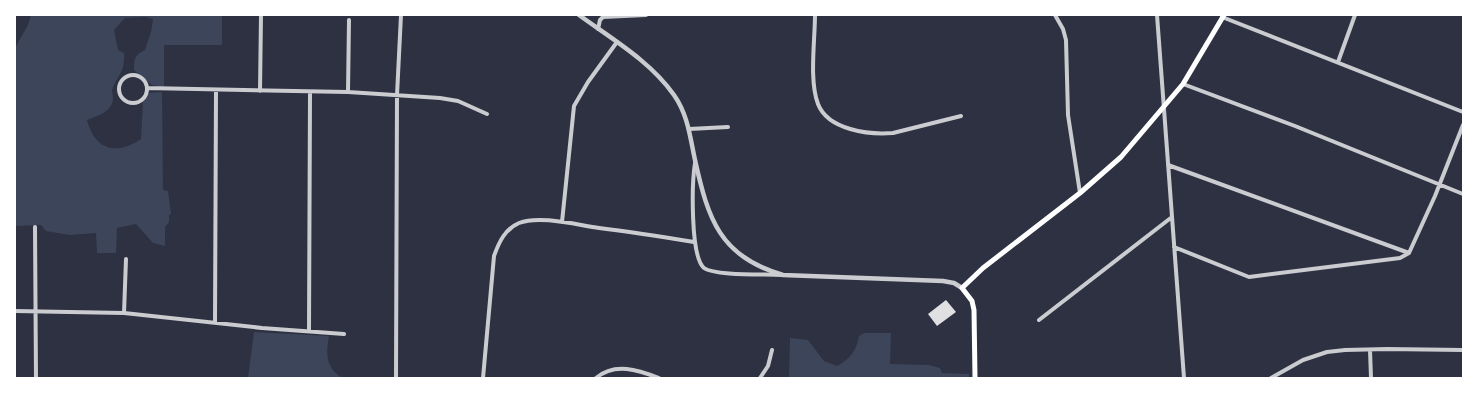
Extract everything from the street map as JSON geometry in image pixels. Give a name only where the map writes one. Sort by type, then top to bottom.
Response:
[{"type":"main road","points":[[974,378],[974,310],[972,301],[962,288],[983,268],[1080,193],[1121,157],[1183,84],[1223,16]]},
{"type":"street","points":[[260,91],[261,15]]},
{"type":"street","points":[[396,378],[397,95],[401,15]]},
{"type":"street","points":[[579,15],[656,72],[684,112],[711,217],[721,237],[736,252],[751,262],[763,269],[783,275]]},
{"type":"street","points":[[598,29],[600,20],[603,17],[646,15]]},
{"type":"street","points":[[815,15],[814,92],[819,106],[835,122],[854,130],[882,134],[961,116]]},
{"type":"street","points":[[1055,15],[1063,29],[1066,40],[1068,115],[1080,193]]},
{"type":"street","points":[[1157,15],[1184,378]]},
{"type":"street","points":[[1338,62],[1355,15]]},
{"type":"street","points":[[1223,16],[1463,112]]},
{"type":"street","points":[[348,92],[349,20]]},
{"type":"street","points":[[562,222],[574,106],[588,82],[617,42]]},
{"type":"street","points":[[132,75],[143,79],[147,88],[142,99],[130,102],[121,95],[120,87],[123,80],[132,75]]},
{"type":"street","points":[[1183,84],[1295,126],[1463,194]]},
{"type":"street","points":[[147,88],[310,93],[348,92],[440,98],[466,104],[487,114]]},
{"type":"street","points":[[215,323],[216,90]]},
{"type":"street","points":[[309,330],[310,93]]},
{"type":"street","points":[[1174,247],[1250,277],[1400,258],[1409,253],[1463,126]]},
{"type":"street","points":[[689,129],[728,127]]},
{"type":"street","points":[[695,160],[693,176],[694,242],[699,261],[705,268],[715,273],[943,281],[954,283],[962,288]]},
{"type":"street","points":[[1168,165],[1409,253]]},
{"type":"street","points":[[1039,320],[1172,217]]},
{"type":"street","points":[[483,378],[494,256],[500,240],[519,223],[536,220],[562,222],[694,242]]},
{"type":"street","points":[[36,227],[36,378]]},
{"type":"street","points":[[124,313],[126,259]]},
{"type":"street","points":[[15,312],[124,313],[344,334]]},
{"type":"street","points":[[760,378],[768,366],[772,350]]},
{"type":"street","points":[[1370,350],[1371,378]]},
{"type":"street","points":[[1271,378],[1303,360],[1326,352],[1463,350]]},
{"type":"street","points":[[596,378],[607,370],[620,369],[640,371],[659,378]]},
{"type":"shaded area","points":[[31,15],[222,15],[222,45],[164,45],[164,87],[152,85],[134,70],[135,58],[145,50],[153,19],[145,17],[125,18],[114,30],[118,50],[124,53],[124,64],[112,88],[112,103],[104,113],[87,120],[95,138],[101,144],[115,148],[132,144],[141,139],[143,101],[148,93],[162,92],[163,190],[168,191],[171,214],[169,215],[169,222],[165,227],[165,246],[153,243],[136,224],[117,228],[116,253],[97,253],[96,233],[70,235],[46,231],[41,225],[15,226],[15,48],[28,25]]},
{"type":"shaded area","points":[[254,332],[329,336],[328,360],[332,369],[342,378],[248,378]]},
{"type":"shaded area","points":[[864,333],[891,333],[890,364],[929,365],[940,368],[942,373],[969,374],[969,378],[789,378],[790,338],[808,340],[824,361],[837,366],[852,354],[859,336]]},
{"type":"building","points":[[946,300],[956,312],[937,326],[928,314]]}]
